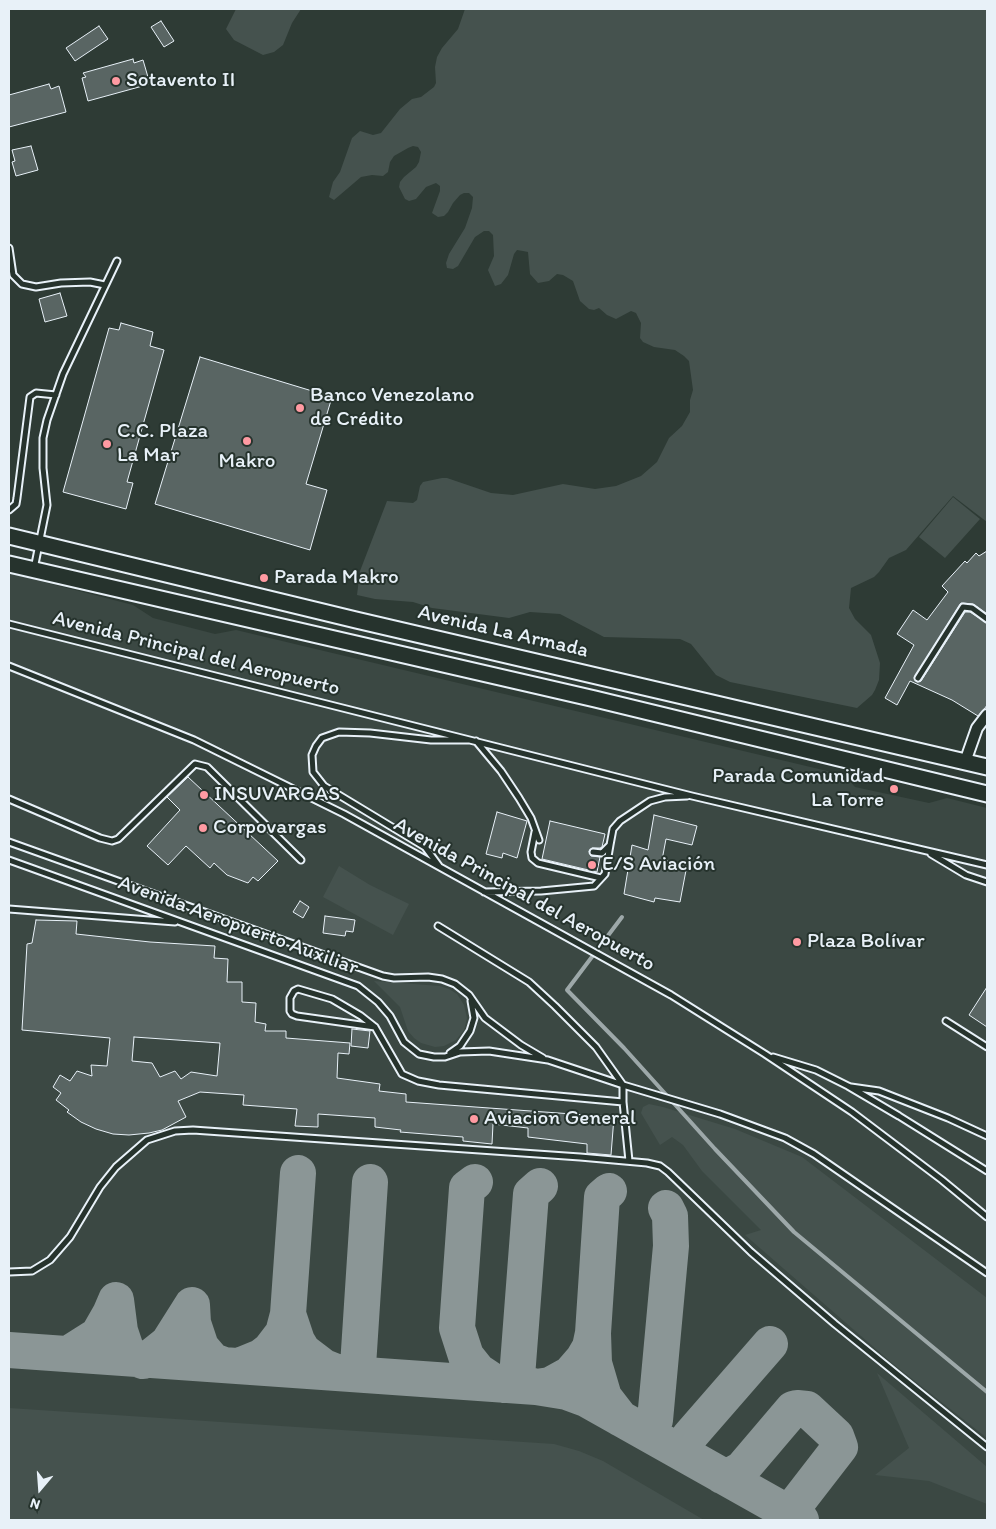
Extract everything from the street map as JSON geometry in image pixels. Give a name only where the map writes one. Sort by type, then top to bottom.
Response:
[{"type":"main road","name":"Avenida La Armada","points":[[9,536],[356,620],[987,767]]},
{"type":"main road","points":[[9,564],[595,699],[987,794]]},
{"type":"street","points":[[966,762],[977,728],[987,715]]},
{"type":"lane","points":[[9,248],[13,275],[22,284],[36,287],[90,282],[105,285]]},
{"type":"lane","points":[[34,569],[47,505],[43,468],[43,438],[47,420],[63,374],[117,261]]},
{"type":"lane","points":[[9,510],[16,504],[28,400],[32,394],[36,393],[56,395]]},
{"type":"lane","points":[[918,678],[963,607],[972,608],[987,618]]},
{"type":"lane","name":"Avenida Principal del Aeropuerto","points":[[9,624],[476,740],[692,796],[987,865]]},
{"type":"lane","name":"Avenida Principal del Aeropuerto","points":[[9,666],[194,740],[344,814],[670,995],[765,1054],[852,1112],[942,1180],[987,1217]]},
{"type":"lane","points":[[440,868],[425,847],[324,786],[313,772],[312,755],[322,738],[339,732],[370,733],[431,740],[476,740],[501,771],[531,818],[539,840]]},
{"type":"lane","points":[[9,799],[100,838],[112,841],[118,839],[195,764],[207,767],[301,860]]},
{"type":"lane","points":[[484,892],[541,891],[594,886],[605,874],[613,829],[617,825],[650,801],[692,796]]},
{"type":"lane","points":[[535,828],[532,858],[538,863],[602,878]]},
{"type":"lane","name":"Avenida Aeropuerto Auxiliar","points":[[9,842],[383,976],[394,978],[428,976],[455,984],[470,996],[485,1018],[521,1045],[548,1060],[664,1098],[720,1114],[785,1138],[814,1154],[987,1273]]},
{"type":"lane","points":[[593,852],[602,853],[610,846]]},
{"type":"lane","points":[[926,851],[966,875],[987,882]]},
{"type":"lane","name":"Avenida Aeropuerto Auxiliar","points":[[9,860],[358,986],[378,1002],[390,1016],[404,1042],[412,1050],[426,1056],[445,1057],[460,1052],[489,1052],[548,1060]]},
{"type":"lane","points":[[9,909],[183,923]]},
{"type":"lane","points":[[438,926],[528,982],[596,1047],[623,1085],[629,1161]]},
{"type":"lane","points":[[375,1027],[297,1016],[290,1011],[290,998],[294,991],[298,989],[332,999],[361,1016],[375,1027],[402,1074],[418,1080],[439,1085],[623,1102]]},
{"type":"lane","points":[[445,1057],[463,1042],[472,1024],[474,1012],[470,996]]},
{"type":"lane","points":[[946,1020],[987,1047]]},
{"type":"lane","points":[[765,1054],[816,1070],[848,1086],[900,1116],[987,1171]]},
{"type":"lane","points":[[848,1086],[879,1091],[948,1118],[987,1136]]},
{"type":"lane","points":[[9,1272],[32,1271],[50,1260],[70,1237],[100,1187],[116,1167],[147,1140],[175,1131],[193,1130],[654,1164],[668,1172],[751,1252],[835,1324],[987,1447]]},
{"type":"shaded area","points":[[236,9],[301,9],[292,23],[283,45],[274,52],[263,55],[234,40],[226,29]]},
{"type":"shaded area","points":[[465,9],[987,9],[987,522],[953,496],[906,550],[889,558],[874,577],[851,588],[849,608],[855,619],[871,635],[880,663],[879,680],[875,690],[857,708],[730,682],[716,675],[691,644],[680,639],[604,637],[560,614],[530,612],[509,618],[432,608],[413,602],[375,599],[357,595],[360,571],[387,501],[413,503],[417,500],[420,486],[423,482],[442,478],[491,493],[513,495],[563,484],[595,489],[616,486],[641,476],[657,462],[669,438],[682,426],[690,412],[690,400],[693,390],[689,361],[675,350],[654,347],[643,342],[640,338],[641,323],[636,313],[631,311],[616,319],[607,315],[599,308],[589,309],[580,301],[573,281],[563,275],[557,274],[549,281],[538,283],[530,274],[528,252],[523,251],[517,250],[508,275],[501,284],[495,286],[488,270],[494,256],[493,235],[489,231],[484,231],[475,237],[458,266],[453,269],[447,268],[446,263],[449,254],[465,228],[472,208],[473,197],[469,193],[460,195],[444,216],[438,217],[432,213],[440,191],[440,186],[436,183],[426,187],[416,199],[409,201],[405,199],[399,187],[400,182],[419,162],[421,152],[418,147],[413,146],[394,156],[390,162],[388,172],[383,176],[361,177],[334,200],[329,197],[333,182],[340,172],[352,138],[360,131],[373,135],[381,133],[400,109],[412,99],[421,97],[434,87],[436,83],[435,67],[437,57],[458,29]]},
{"type":"shaded area","points":[[953,497],[980,519],[945,558],[919,537]]},
{"type":"shaded area","points":[[9,573],[133,605],[153,618],[215,634],[236,630],[844,775],[855,787],[929,803],[947,798],[987,808],[987,1520],[9,1520]]},
{"type":"shaded area","points":[[339,866],[370,885],[409,904],[393,935],[323,897]]},
{"type":"shaded area","points":[[374,981],[440,986],[449,989],[457,994],[464,1005],[467,1018],[464,1030],[456,1040],[444,1046],[435,1047],[421,1043],[408,1031],[400,1007]]},
{"type":"shaded area","points":[[649,1104],[735,1129],[802,1157],[987,1298],[987,1438],[892,1363],[745,1235],[761,1230],[702,1171],[683,1145],[672,1137],[660,1145],[641,1113],[643,1107]]},
{"type":"shaded area","points":[[877,1373],[987,1467],[987,1504],[929,1481],[875,1475],[909,1448]]},
{"type":"shaded area","points":[[9,1408],[554,1444],[579,1451],[603,1461],[704,1520],[9,1520]]},
{"type":"building","points":[[161,21],[174,41],[164,47],[151,27]]},
{"type":"building","points":[[99,26],[108,39],[75,61],[66,48]]},
{"type":"building","name":"Sotavento II","points":[[133,59],[134,63],[143,60],[150,84],[88,101],[82,78],[86,77],[83,73]]},
{"type":"building","name":"Sotavento II","points":[[49,84],[51,89],[59,86],[66,112],[9,127],[9,95]]},
{"type":"building","points":[[31,146],[38,170],[16,176],[12,162],[15,161],[12,150]]},
{"type":"building","points":[[60,293],[67,316],[45,322],[39,299]]},
{"type":"building","name":"C.C. Plaza La Mar","points":[[121,323],[153,332],[150,346],[164,350],[127,482],[133,483],[126,509],[63,492],[109,328],[119,330]]},
{"type":"building","name":"Makro","points":[[200,357],[332,397],[306,484],[327,490],[310,550],[155,504]]},
{"type":"building","points":[[987,551],[987,614],[973,604],[961,603],[914,678],[917,682],[921,681],[965,612],[970,612],[987,623],[987,705],[985,708],[978,716],[952,700],[910,681],[897,705],[885,698],[914,645],[897,634],[913,610],[927,620],[948,592],[942,586],[965,561],[967,563],[976,553],[979,556]]},
{"type":"building","name":"Corpovargas","points":[[188,777],[278,861],[258,881],[253,877],[248,883],[227,875],[214,863],[210,868],[186,846],[168,865],[147,846],[180,810],[167,797]]},
{"type":"building","points":[[497,812],[527,821],[517,858],[503,853],[502,858],[486,854]]},
{"type":"building","points":[[654,815],[697,826],[692,845],[666,839],[662,860],[687,865],[680,902],[655,898],[654,902],[624,894],[632,845],[648,850]]},
{"type":"building","points":[[550,821],[605,834],[602,847],[592,848],[589,851],[591,856],[600,857],[597,872],[542,859]]},
{"type":"building","points":[[300,901],[309,907],[303,918],[293,912]]},
{"type":"building","points":[[325,916],[355,920],[353,932],[346,931],[345,936],[323,933]]},
{"type":"building","points":[[36,920],[77,921],[76,934],[150,942],[215,946],[214,958],[228,959],[227,982],[242,982],[242,1002],[256,1003],[255,1022],[266,1024],[265,1031],[286,1031],[286,1038],[350,1043],[349,1054],[338,1053],[337,1078],[380,1084],[379,1091],[406,1094],[406,1102],[614,1117],[611,1155],[587,1153],[587,1144],[528,1137],[528,1128],[493,1124],[492,1144],[463,1141],[463,1137],[400,1132],[401,1130],[375,1127],[375,1118],[318,1114],[318,1127],[295,1126],[297,1109],[243,1105],[244,1095],[200,1092],[178,1101],[186,1117],[162,1130],[129,1135],[113,1134],[96,1129],[81,1122],[67,1112],[69,1110],[56,1100],[61,1093],[53,1087],[60,1075],[70,1081],[77,1071],[92,1076],[91,1065],[107,1066],[110,1038],[22,1030],[27,944],[32,943]],"holes":[[[134,1037],[220,1043],[217,1076],[191,1072],[181,1079],[175,1071],[160,1077],[152,1063],[132,1061]]]},
{"type":"building","points":[[987,987],[987,1027],[969,1015]]},
{"type":"building","points":[[352,1029],[370,1031],[368,1048],[351,1046]]},
{"type":"waterway","points":[[622,917],[567,990],[624,1048],[715,1149],[794,1232],[987,1392]]},
{"type":"taxiway","points":[[288,1314],[298,1173]]},
{"type":"taxiway","points":[[358,1366],[370,1182]]},
{"type":"taxiway","points":[[475,1182],[467,1188],[457,1328],[466,1356],[478,1371],[496,1383],[504,1385],[517,1377],[526,1384],[536,1387],[550,1385],[570,1374],[583,1359],[590,1347],[593,1333],[594,1363],[604,1397],[621,1419]]},
{"type":"taxiway","points":[[517,1377],[531,1194],[540,1186]]},
{"type":"taxiway","points":[[593,1333],[602,1197],[609,1191]]},
{"type":"taxiway","points":[[655,1420],[671,1246],[670,1216],[666,1208]]},
{"type":"taxiway","points":[[68,1354],[98,1335],[116,1300],[120,1331],[127,1352],[132,1357],[143,1361],[168,1343],[192,1305],[193,1323],[201,1347],[213,1361],[224,1365]]},
{"type":"taxiway","points":[[239,1366],[261,1357],[270,1350],[283,1333],[288,1314],[297,1341],[303,1351],[324,1367],[339,1373]]},
{"type":"taxiway","points":[[689,1437],[770,1344]]},
{"type":"taxiway","points":[[9,1350],[536,1387],[567,1392],[586,1399],[801,1520]]},
{"type":"taxiway","points":[[722,1476],[733,1474],[742,1469],[793,1409],[807,1409],[836,1436],[840,1447],[789,1513]]},
{"type":"place","name":"Sotavento II","points":[[116,81]]},
{"type":"place","name":"Banco Venezolano de Crédito","points":[[300,408]]},
{"type":"place","name":"Makro","points":[[247,441]]},
{"type":"place","name":"C.C. Plaza La Mar","points":[[107,444]]},
{"type":"place","name":"Parada Makro","points":[[264,578]]},
{"type":"place","name":"Parada Comunidad La Torre","points":[[894,789]]},
{"type":"place","name":"INSUVARGAS","points":[[204,795]]},
{"type":"place","name":"Corpovargas","points":[[203,828]]},
{"type":"place","name":"E/S Aviación","points":[[592,865]]},
{"type":"place","name":"Plaza Bolívar","points":[[797,942]]},
{"type":"place","name":"Aviacion General","points":[[474,1119]]}]
